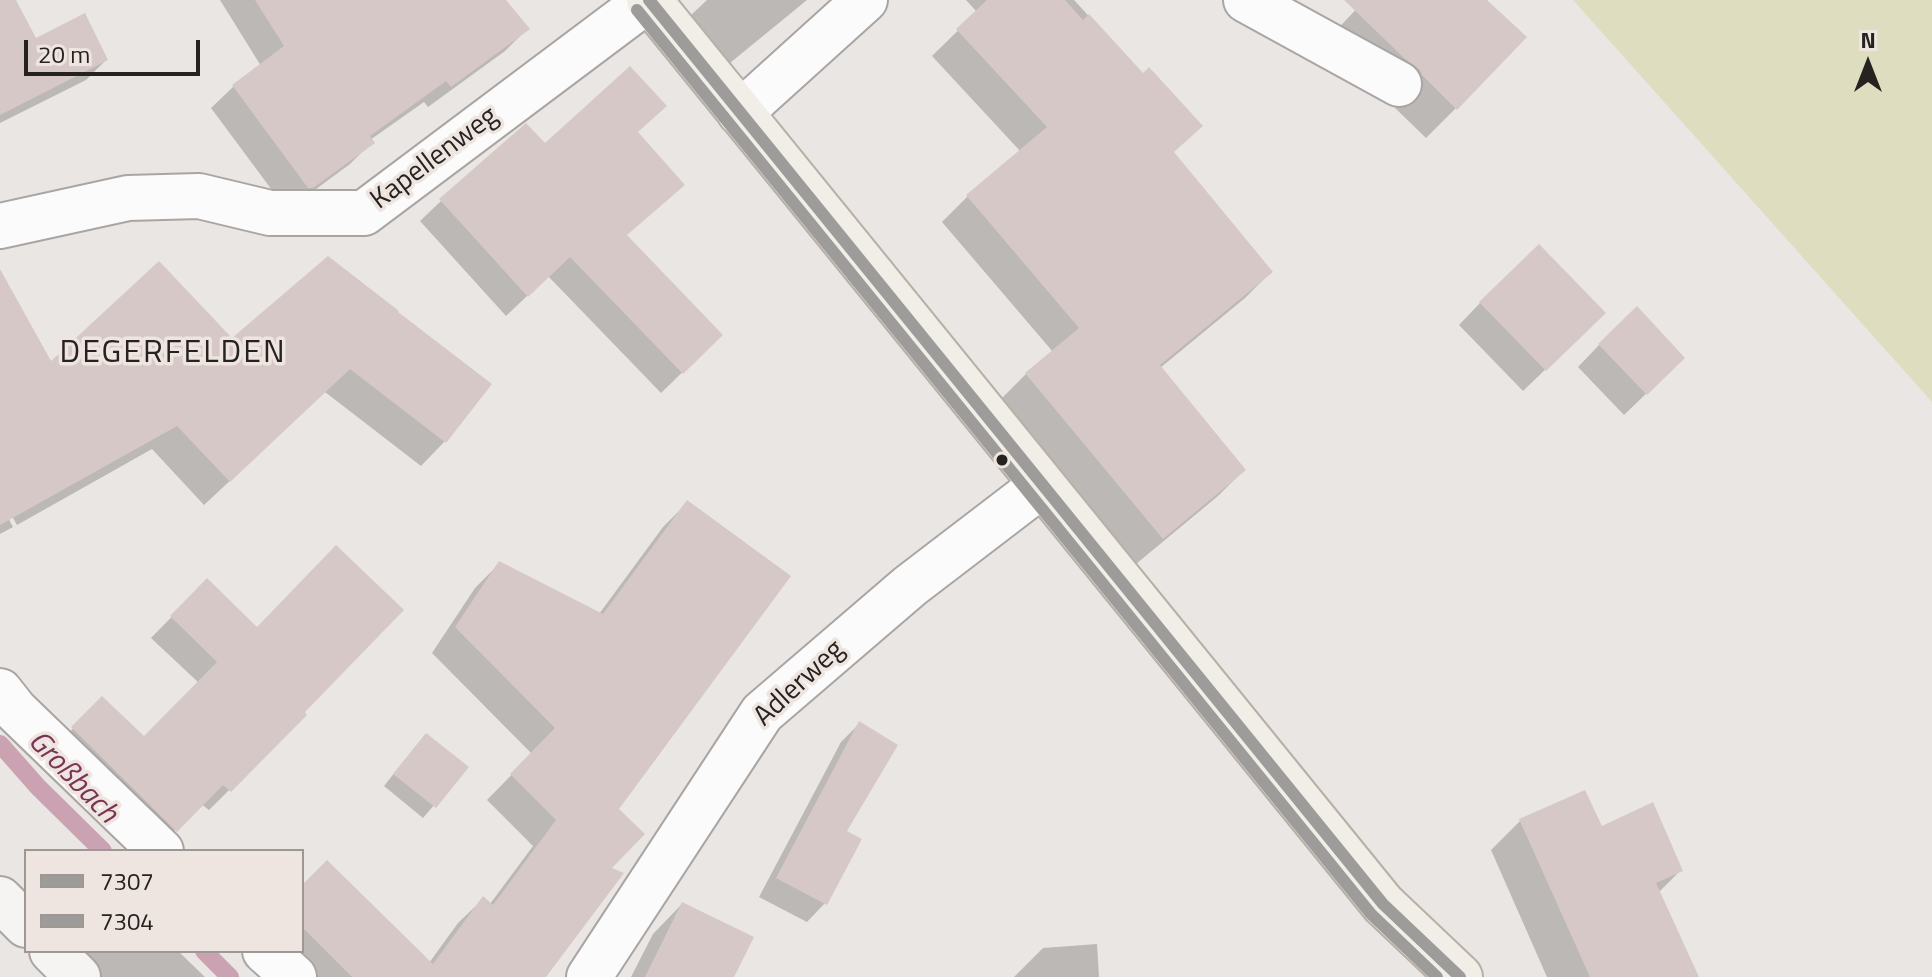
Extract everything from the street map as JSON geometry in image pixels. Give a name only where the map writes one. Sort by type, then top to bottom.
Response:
[{"type":"main road","points":[[648,0],[1383,904],[1460,977]]},
{"type":"main road","points":[[0,899],[24,923]]},
{"type":"main road","points":[[54,953],[78,977]]},
{"type":"street","name":"Kapellenweg","points":[[0,226],[128,198],[199,196],[270,213],[364,213],[648,0]]},
{"type":"street","points":[[740,113],[865,0]]},
{"type":"street","points":[[1246,0],[1399,84]]},
{"type":"street","name":"Adlerweg","points":[[589,977],[762,713],[910,586],[1042,485]]},
{"type":"street","points":[[0,691],[15,710],[159,849]]},
{"type":"street","points":[[267,953],[294,977]]},
{"type":"green space","points":[[1573,0],[1932,0],[1932,402]]},
{"type":"building","points":[[0,0],[16,0],[36,38],[85,13],[108,60],[0,115]]},
{"type":"building","points":[[255,0],[506,0],[530,29],[451,87],[446,81],[370,136],[375,143],[313,188],[308,188],[232,85],[284,46]]},
{"type":"building","points":[[987,0],[1065,0],[1083,20],[1089,14],[1143,73],[1149,67],[1203,126],[1174,152],[1273,272],[1160,365],[1246,470],[1163,539],[1025,373],[1079,328],[966,195],[1047,127],[956,29]]},
{"type":"building","points":[[1344,0],[1487,0],[1527,37],[1457,110],[1420,70]]},
{"type":"building","points":[[630,66],[667,106],[638,132],[685,185],[627,235],[723,335],[683,374],[570,257],[528,297],[439,199],[526,123],[545,143]]},
{"type":"building","points":[[1539,244],[1606,313],[1546,371],[1479,302]]},
{"type":"building","points":[[328,256],[492,384],[446,443],[350,369],[230,482],[177,426],[0,525],[0,269],[51,361],[159,261],[232,338]]},
{"type":"building","points":[[1637,306],[1685,358],[1647,395],[1598,344]]},
{"type":"building","points":[[687,500],[791,576],[619,809],[645,834],[612,868],[624,873],[546,977],[352,977],[304,929],[304,883],[327,860],[433,964],[483,896],[493,905],[556,820],[510,774],[555,728],[455,627],[499,561],[603,614]]},
{"type":"building","points":[[336,545],[404,610],[231,792],[223,785],[177,832],[71,727],[102,696],[144,736],[217,662],[170,616],[207,578],[257,627]]},
{"type":"building","points":[[859,721],[898,745],[847,831],[862,839],[827,905],[776,878]]},
{"type":"building","points":[[426,733],[469,767],[436,808],[393,774]]},
{"type":"building","points":[[1585,790],[1602,826],[1653,802],[1683,871],[1656,883],[1699,977],[1590,977],[1519,819]]},
{"type":"building","points":[[682,902],[754,937],[734,977],[645,977]]},
{"type":"waterway","name":"Großbach","points":[[0,744],[38,787],[101,849]]},
{"type":"waterway","name":"Großbach","points":[[206,953],[230,977]]},
{"type":"transit line","name":"7307","points":[[649,0],[1383,904],[1460,977]]},
{"type":"transit line","name":"7304","points":[[637,10],[1371,914],[1437,977]]},
{"type":"district","name":"DEGERFELDEN","points":[[173,354]]}]
